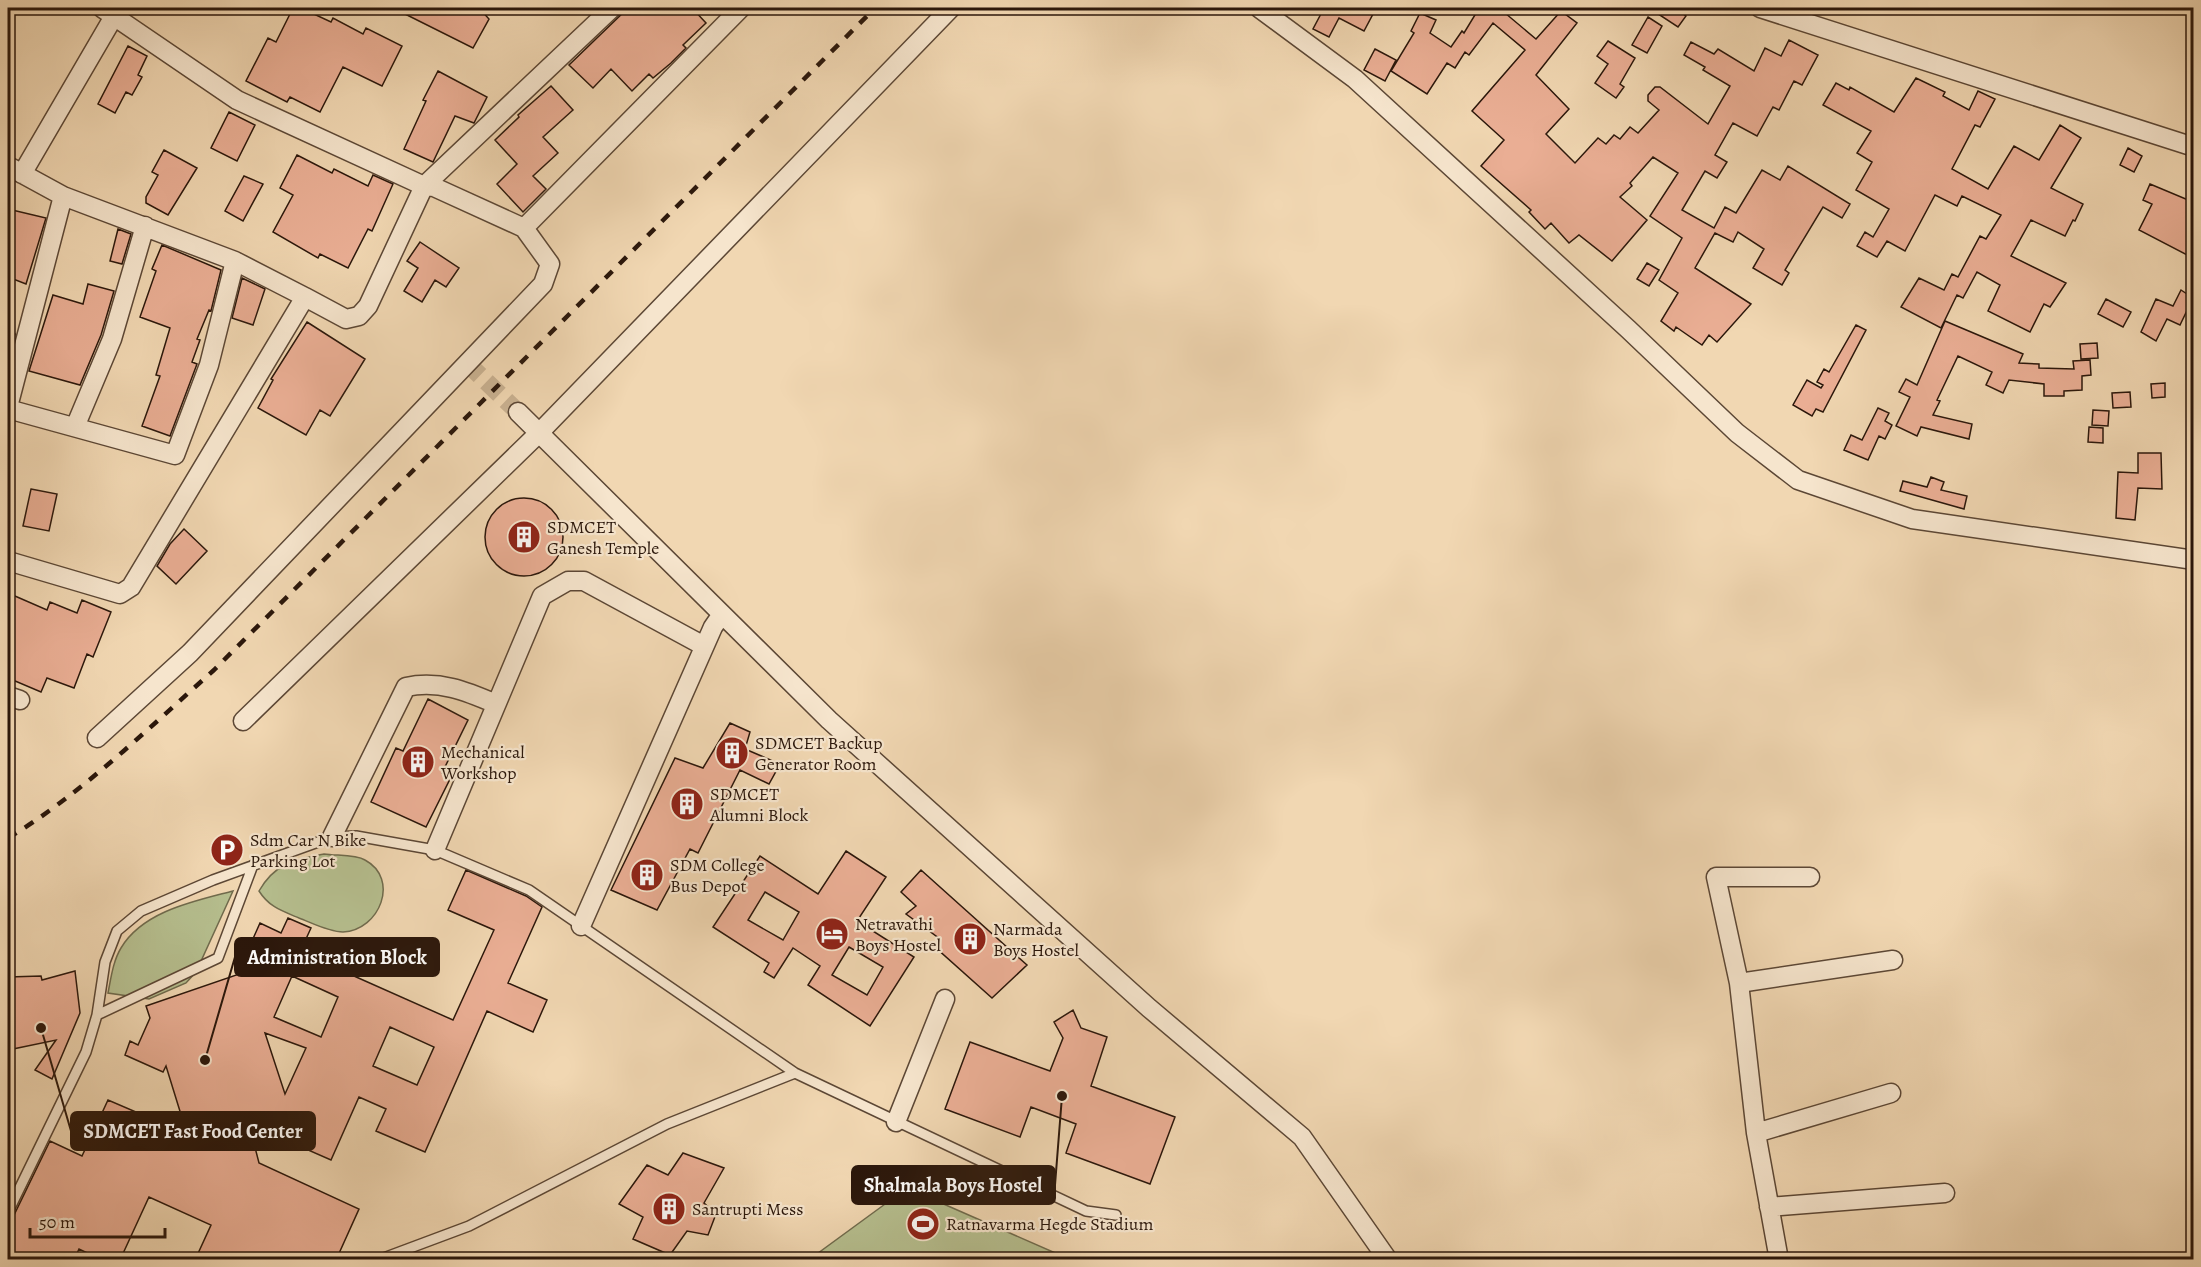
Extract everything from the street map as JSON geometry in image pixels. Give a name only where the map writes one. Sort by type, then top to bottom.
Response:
[{"type":"street","points":[[97,738],[190,653],[543,284],[550,264],[524,228],[434,187],[424,186],[237,100],[108,13],[15,170],[63,196],[235,261],[346,319],[359,316],[368,306],[424,186],[612,8]]},
{"type":"street","points":[[524,228],[741,8]]},
{"type":"street","points":[[243,721],[540,432],[951,8]]},
{"type":"street","points":[[1259,8],[1356,79],[1620,321],[1737,433],[1798,480],[1912,519],[2193,560]]},
{"type":"street","points":[[1760,8],[2193,147]]},
{"type":"street","points":[[63,196],[8,408],[175,455],[209,364],[235,261]]},
{"type":"street","points":[[75,427],[112,339],[145,226]]},
{"type":"street","points":[[8,561],[120,594],[131,587],[304,297]]},
{"type":"street","points":[[518,412],[829,720],[1149,1008],[1302,1137],[1388,1260]]},
{"type":"street","points":[[435,850],[542,596],[568,581],[584,581],[704,646]]},
{"type":"street","points":[[581,926],[704,646],[722,614]]},
{"type":"street","points":[[332,837],[406,687],[424,683],[455,687],[496,704]]},
{"type":"street","points":[[1779,1260],[1756,1133],[1739,983],[1716,877],[1810,877]]},
{"type":"street","points":[[1739,983],[1893,960]]},
{"type":"street","points":[[896,1122],[945,999]]},
{"type":"street","points":[[1756,1133],[1892,1093]]},
{"type":"street","points":[[1769,1207],[1945,1193]]},
{"type":"lane","points":[[8,1212],[86,1052],[97,1015],[105,962],[117,931],[141,911],[253,866],[332,837],[356,836],[435,850],[529,890],[795,1073],[1086,1211],[1116,1215]]},
{"type":"lane","points":[[97,1015],[218,957],[253,866]]},
{"type":"lane","points":[[378,1260],[469,1227],[667,1124],[795,1073]]},
{"type":"green space","points":[[324,854],[361,858],[376,868],[382,879],[381,902],[367,923],[356,929],[343,932],[321,927],[276,908],[259,891],[272,874],[286,864]]},
{"type":"green space","points":[[233,891],[196,972],[186,983],[149,999],[108,993],[118,953],[131,935],[142,925],[171,909]]},
{"type":"green space","name":"Ratnavarma Hegde Stadium","points":[[907,1188],[1069,1259],[810,1259]]},
{"type":"building","points":[[293,8],[301,8],[331,22],[333,18],[363,34],[366,28],[402,46],[382,86],[343,67],[320,112],[290,97],[287,102],[246,81],[268,38],[276,42]]},
{"type":"building","points":[[393,8],[479,8],[489,19],[473,48]]},
{"type":"building","points":[[628,8],[692,8],[706,23],[683,45],[686,48],[671,63],[653,78],[649,74],[632,91],[611,69],[593,88],[569,65]]},
{"type":"building","points":[[1317,8],[1361,8],[1373,14],[1364,31],[1339,18],[1329,37],[1313,29],[1323,10]]},
{"type":"building","points":[[1475,8],[1509,8],[1505,13],[1536,39],[1561,11],[1577,23],[1536,75],[1569,109],[1546,134],[1575,163],[1598,138],[1606,144],[1614,135],[1620,139],[1630,127],[1638,133],[1659,110],[1648,101],[1648,95],[1655,87],[1660,87],[1708,124],[1730,86],[1703,70],[1705,67],[1684,55],[1691,42],[1714,54],[1718,49],[1754,71],[1765,48],[1781,56],[1789,40],[1818,55],[1802,85],[1794,81],[1779,110],[1773,107],[1757,136],[1733,123],[1715,155],[1727,162],[1717,178],[1705,171],[1682,210],[1714,228],[1725,207],[1736,213],[1762,170],[1780,180],[1788,166],[1850,204],[1842,218],[1823,207],[1785,270],[1789,273],[1782,285],[1753,268],[1764,249],[1738,232],[1733,242],[1715,233],[1695,268],[1751,304],[1717,342],[1709,335],[1702,345],[1676,327],[1674,331],[1661,321],[1678,293],[1659,280],[1682,238],[1650,216],[1678,173],[1653,157],[1630,183],[1632,186],[1620,197],[1647,220],[1612,261],[1579,235],[1569,243],[1551,223],[1545,229],[1529,212],[1531,210],[1481,166],[1504,140],[1472,111],[1525,50],[1493,23],[1469,55],[1465,52],[1455,68],[1447,63],[1427,94],[1391,71],[1414,33],[1411,31],[1420,13],[1436,20],[1430,33],[1451,47],[1462,31],[1464,33],[1478,10]]},
{"type":"building","points":[[1649,8],[1674,8],[1686,16],[1678,27]]},
{"type":"building","points":[[1648,17],[1662,26],[1647,53],[1632,45]]},
{"type":"building","points":[[1608,41],[1635,58],[1620,84],[1624,87],[1616,98],[1595,83],[1608,64],[1597,56]]},
{"type":"building","points":[[128,46],[147,56],[138,75],[142,77],[132,95],[126,92],[115,113],[98,104]]},
{"type":"building","points":[[1375,49],[1396,60],[1385,81],[1364,70]]},
{"type":"building","points":[[438,71],[487,97],[474,123],[455,116],[433,162],[404,149],[426,101],[423,100]]},
{"type":"building","points":[[1916,78],[1945,92],[1943,96],[1969,110],[1978,91],[1995,99],[1980,127],[1975,125],[1952,169],[1988,189],[2014,146],[2039,160],[2060,125],[2081,138],[2051,188],[2083,204],[2075,221],[2073,220],[2065,236],[2031,220],[2011,256],[2066,283],[2050,307],[2044,304],[2030,332],[1988,311],[2000,285],[1977,272],[1963,298],[1957,295],[1941,328],[1901,307],[1919,278],[1944,290],[1952,274],[1958,277],[1980,236],[1986,239],[2001,215],[1962,196],[1957,206],[1935,195],[1905,251],[1887,241],[1877,257],[1857,246],[1865,232],[1873,237],[1889,209],[1856,190],[1872,162],[1857,153],[1871,131],[1823,105],[1836,83],[1849,90],[1850,87],[1894,112]]},
{"type":"building","points":[[551,86],[573,110],[543,137],[558,153],[533,176],[546,189],[523,212],[497,184],[517,164],[495,140],[519,117],[518,115]]},
{"type":"building","points":[[229,112],[255,125],[237,161],[211,148]]},
{"type":"building","points":[[2128,148],[2142,156],[2134,172],[2120,165]]},
{"type":"building","points":[[164,150],[197,168],[168,215],[146,203],[146,197],[158,175],[152,172]]},
{"type":"building","points":[[297,155],[332,173],[334,169],[368,186],[373,175],[393,184],[372,231],[368,229],[348,268],[320,254],[318,258],[273,232],[293,195],[280,188]]},
{"type":"building","points":[[244,176],[263,184],[243,221],[225,211]]},
{"type":"building","points":[[2150,184],[2193,202],[2193,258],[2139,230],[2152,204],[2143,200]]},
{"type":"building","points":[[8,209],[46,218],[26,284],[8,277]]},
{"type":"building","points":[[118,229],[131,234],[122,264],[110,261]]},
{"type":"building","points":[[420,242],[459,268],[446,287],[435,280],[422,302],[404,291],[418,268],[407,261]]},
{"type":"building","points":[[162,245],[221,270],[211,311],[209,310],[197,339],[200,340],[192,362],[197,364],[170,436],[142,426],[160,376],[156,375],[170,328],[140,317],[156,271],[152,269]]},
{"type":"building","points":[[1647,263],[1659,270],[1649,286],[1637,279]]},
{"type":"building","points":[[242,278],[265,289],[253,325],[232,318]]},
{"type":"building","points":[[88,284],[114,291],[101,335],[80,385],[29,371],[53,295],[83,304]]},
{"type":"building","points":[[2181,290],[2193,298],[2180,325],[2167,319],[2156,341],[2141,332],[2156,299],[2173,306]]},
{"type":"building","points":[[2106,299],[2131,312],[2123,327],[2098,314]]},
{"type":"building","points":[[1945,321],[2023,354],[2019,363],[2039,364],[2039,368],[2074,369],[2073,361],[2090,360],[2091,375],[2082,376],[2082,390],[2064,391],[2064,396],[2044,396],[2044,384],[2009,380],[2003,393],[1986,385],[1992,372],[1958,356],[1937,400],[1940,401],[1933,415],[1972,424],[1969,439],[1921,427],[1917,436],[1896,426],[1910,397],[1899,392],[1906,379],[1917,385]]},
{"type":"building","points":[[307,322],[365,359],[330,416],[320,410],[306,435],[258,408],[273,380],[271,379]]},
{"type":"building","points":[[1856,325],[1866,330],[1823,412],[1816,409],[1812,416],[1793,405],[1807,380],[1821,388],[1823,385],[1817,382],[1824,369],[1829,372]]},
{"type":"building","points":[[8,331],[15,334],[8,364]]},
{"type":"building","points":[[2097,343],[2098,358],[2081,359],[2080,344]]},
{"type":"building","points":[[2165,383],[2165,397],[2152,398],[2151,384]]},
{"type":"building","points":[[2130,392],[2131,407],[2113,408],[2112,393]]},
{"type":"building","points":[[1878,408],[1889,413],[1885,421],[1892,425],[1885,439],[1879,436],[1868,460],[1844,450],[1851,435],[1862,440]]},
{"type":"building","points":[[2093,410],[2109,411],[2108,426],[2092,425]]},
{"type":"building","points":[[2089,427],[2103,428],[2103,443],[2088,442]]},
{"type":"building","points":[[2138,453],[2161,453],[2162,489],[2138,488],[2135,520],[2116,518],[2118,472],[2138,473]]},
{"type":"building","points":[[1931,477],[1944,482],[1941,490],[1967,496],[1964,509],[1900,491],[1903,481],[1927,487]]},
{"type":"building","points":[[31,489],[57,494],[49,531],[23,526]]},
{"type":"building","name":"SDMCET Ganesh Temple","points":[[524,498],[539,501],[552,509],[560,522],[563,537],[560,552],[552,565],[539,573],[524,576],[509,573],[496,565],[488,552],[485,537],[488,522],[496,509],[509,501]]},
{"type":"building","points":[[184,529],[207,551],[176,584],[157,566],[170,544]]},
{"type":"building","points":[[8,593],[47,610],[50,602],[77,613],[82,600],[111,612],[93,657],[87,654],[74,688],[47,678],[41,692],[8,678]]},
{"type":"building","name":"Mechanical Workshop","points":[[428,699],[468,720],[442,773],[451,777],[426,827],[371,802],[396,748],[403,751]]},
{"type":"building","points":[[730,723],[750,732],[745,749],[780,764],[769,784],[740,770],[698,853],[690,849],[657,910],[611,890],[675,758],[703,768]]},
{"type":"building","name":"Netravathi Boys Hostel","points":[[846,851],[886,877],[857,921],[914,957],[870,1026],[808,985],[820,966],[793,948],[774,978],[764,972],[769,963],[713,927],[760,856],[818,894]],"holes":[[[765,892],[799,912],[783,940],[748,920]],[[849,947],[883,967],[867,995],[832,975]]]},
{"type":"building","points":[[466,870],[526,896],[542,907],[508,983],[547,1000],[533,1032],[487,1011],[425,1152],[376,1131],[386,1109],[359,1097],[331,1160],[249,1124],[259,1163],[359,1209],[336,1260],[195,1260],[211,1225],[149,1197],[120,1260],[102,1260],[79,1249],[74,1260],[8,1260],[8,1222],[14,1215],[50,1141],[82,1156],[108,1100],[187,1134],[166,1066],[163,1072],[125,1055],[130,1041],[138,1045],[150,1018],[146,1006],[274,962],[248,950],[260,923],[281,933],[288,918],[311,928],[300,952],[453,1020],[494,930],[448,910]],"holes":[[[292,976],[338,997],[321,1037],[274,1017]],[[390,1027],[434,1047],[417,1085],[373,1066]],[[265,1033],[306,1048],[285,1094]]]},
{"type":"building","name":"Narmada Boys Hostel","points":[[921,870],[1027,965],[992,998],[935,947],[940,939],[906,914],[916,906],[901,892]]},
{"type":"building","points":[[75,971],[80,1013],[52,1079],[35,1070],[56,1040],[8,1050],[8,977],[41,976],[42,980]]},
{"type":"building","points":[[1073,1010],[1081,1028],[1107,1037],[1091,1086],[1175,1117],[1150,1184],[1066,1153],[1076,1124],[1031,1107],[1020,1137],[945,1109],[970,1042],[1050,1071],[1063,1038],[1054,1022]]},
{"type":"building","name":"Santrupti Mess","points":[[683,1153],[724,1168],[704,1203],[716,1214],[708,1235],[687,1231],[670,1255],[633,1239],[643,1217],[619,1204],[647,1165],[668,1175]]},
{"type":"tunnel","points":[[467,363],[518,412]]},
{"type":"railway","points":[[8,838],[35,821],[88,781],[214,670],[875,8]]},
{"type":"place","name":"SDMCET Ganesh Temple","points":[[524,537]]},
{"type":"place","name":"SDMCET Backup Generator Room","points":[[732,753]]},
{"type":"place","name":"Mechanical Workshop","points":[[418,762]]},
{"type":"place","name":"SDMCET Alumni Block","points":[[687,804]]},
{"type":"place","name":"Sdm Car N Bike Parking Lot","points":[[227,850]]},
{"type":"place","name":"SDM College Bus Depot","points":[[647,875]]},
{"type":"place","name":"Netravathi Boys Hostel","points":[[832,934]]},
{"type":"place","name":"Narmada Boys Hostel","points":[[970,939]]},
{"type":"place","name":"SDMCET Fast Food Center","points":[[41,1028]]},
{"type":"place","name":"Administration Block","points":[[205,1060]]},
{"type":"place","name":"Shalmala Boys Hostel","points":[[1062,1096]]},
{"type":"place","name":"Santrupti Mess","points":[[669,1209]]},
{"type":"place","name":"Ratnavarma Hegde Stadium","points":[[923,1224]]}]
